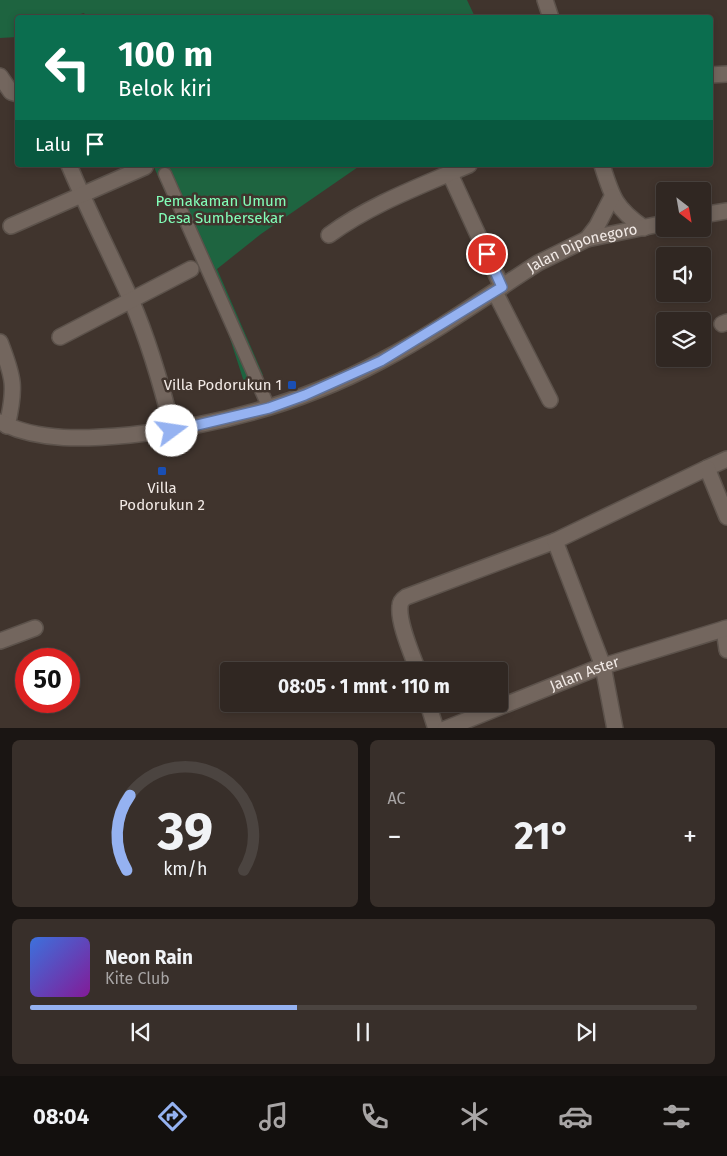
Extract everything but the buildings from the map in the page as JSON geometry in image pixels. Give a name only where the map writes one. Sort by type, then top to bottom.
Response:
[{"type":"street","points":[[545,0],[550,15]]},
{"type":"street","points":[[713,75],[727,74]]},
{"type":"street","points":[[0,76],[11,92],[15,93]]},
{"type":"street","points":[[70,167],[132,301],[163,391],[172,431]]},
{"type":"street","points":[[10,226],[145,167]]},
{"type":"street","points":[[329,235],[364,212],[465,167]]},
{"type":"street","points":[[603,167],[612,196],[628,215],[644,228]]},
{"type":"street","points":[[450,174],[498,289],[550,400]]},
{"type":"street","points":[[587,239],[597,226],[612,196]]},
{"type":"street","points":[[711,214],[727,211]]},
{"type":"street","name":"Jalan Diponegoro","points":[[4,424],[31,435],[110,437],[172,431],[269,408],[305,395],[381,361],[538,263],[587,239],[656,225]]},
{"type":"street","points":[[60,337],[191,269]]},
{"type":"street","points":[[0,342],[14,384],[13,400],[4,424]]},
{"type":"street","points":[[415,662],[402,621],[400,606],[406,597],[555,541],[727,459]]},
{"type":"street","points":[[707,468],[727,517]]},
{"type":"street","points":[[555,541],[603,666],[615,728]]},
{"type":"street","points":[[0,642],[35,628]]},
{"type":"street","points":[[726,628],[727,650]]},
{"type":"street","name":"Jalan Aster","points":[[445,728],[603,666],[726,628]]},
{"type":"street","points":[[431,712],[436,728]]},
{"type":"lane","points":[[165,174],[269,408]]},
{"type":"green space","points":[[0,0],[467,0],[474,15],[85,15],[84,13],[77,15],[15,15],[15,37],[0,38]]},
{"type":"green space","name":"Pemakaman Umum Desa Sumbersekar","points":[[154,167],[358,167],[261,234],[217,269],[263,375],[244,382],[226,326]]},
{"type":"place","name":"Villa Podorukun 1","points":[[292,385]]},
{"type":"place","name":"Villa Podorukun 2","points":[[162,471]]},
{"type":"route","points":[[172,431],[269,408],[305,395],[381,361],[502,287],[487,254]]}]
